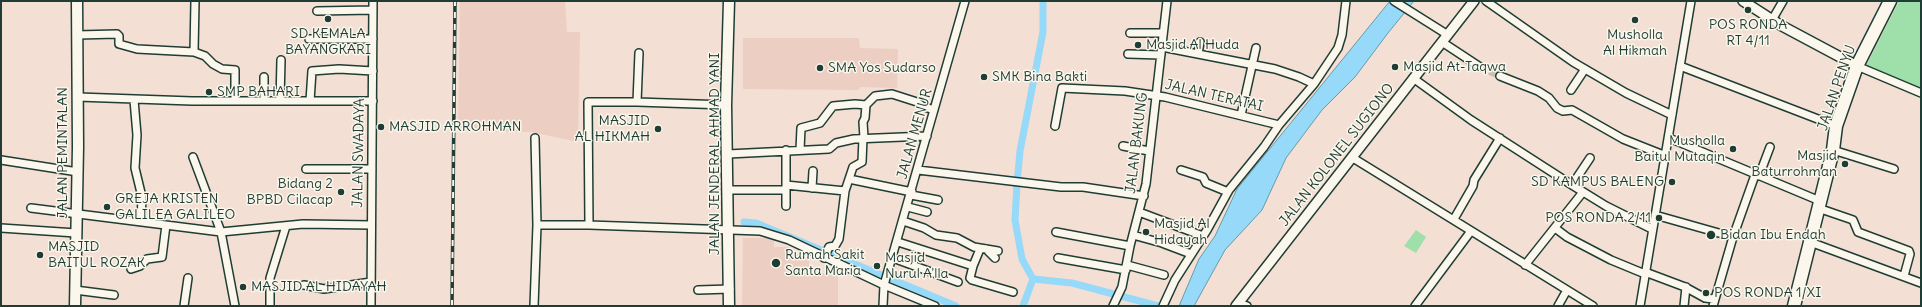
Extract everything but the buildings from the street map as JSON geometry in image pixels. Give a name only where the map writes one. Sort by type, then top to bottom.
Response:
[{"type":"highway","name":"JALAN PENYU","points":[[1794,306],[1833,150],[1836,126],[1857,66],[1890,1]]},
{"type":"main road","name":"JALAN PEMINTALAN","points":[[75,306],[78,172],[77,1]]},
{"type":"main road","name":"JALAN JENDERAL AHMAD YANI","points":[[729,1],[726,105],[729,190],[728,230],[730,306]]},
{"type":"street","points":[[194,52],[195,1]]},
{"type":"street","name":"JALAN SWADAYA","points":[[371,306],[373,1]]},
{"type":"street","name":"JALAN MENUR","points":[[883,306],[885,284],[912,194],[926,136],[965,1]]},
{"type":"street","name":"JALAN BAKUNG","points":[[1115,303],[1122,287],[1130,246],[1144,196],[1167,1]]},
{"type":"street","points":[[1163,306],[1168,294],[1228,192],[1279,125],[1314,84],[1341,42],[1346,1]]},
{"type":"street","points":[[1394,1],[1417,16],[1480,67]]},
{"type":"street","name":"JALAN KOLONEL SUGIONO","points":[[1241,305],[1413,78],[1474,1]]},
{"type":"street","points":[[1486,1],[1585,70],[1626,93],[1672,115]]},
{"type":"street","points":[[1640,306],[1692,1]]},
{"type":"street","points":[[1743,1],[1772,20],[1857,66],[1921,93]]},
{"type":"street","points":[[1772,20],[1783,1]]},
{"type":"street","points":[[317,11],[373,10]]},
{"type":"street","points":[[1130,33],[1163,33]]},
{"type":"street","points":[[77,35],[116,34],[119,36],[120,44],[137,49],[194,52],[207,57],[213,64],[222,69],[235,70],[235,101]]},
{"type":"street","points":[[310,38],[373,38]]},
{"type":"street","points":[[1198,54],[1200,42]]},
{"type":"street","points":[[1241,115],[1256,48]]},
{"type":"street","points":[[1128,54],[1161,51],[1198,54],[1253,64],[1299,77],[1314,84]]},
{"type":"street","points":[[637,102],[639,53]]},
{"type":"street","points":[[280,101],[281,60]]},
{"type":"street","points":[[1680,66],[1836,126]]},
{"type":"street","points":[[310,101],[312,71],[339,69],[373,71]]},
{"type":"street","points":[[1571,90],[1585,70]]},
{"type":"street","points":[[1500,76],[1538,91],[1548,98],[1557,108],[1563,111],[1572,110],[1623,139],[1666,156]]},
{"type":"street","points":[[264,77],[264,101]]},
{"type":"street","points":[[1413,78],[1471,120],[1583,192],[1606,206],[1652,229]]},
{"type":"street","name":"JALAN TERATAI","points":[[1055,126],[1062,88],[1125,91],[1155,96],[1279,125]]},
{"type":"street","points":[[800,150],[801,128],[820,123],[831,107],[851,104],[866,105],[879,94],[892,94],[917,102],[922,106],[934,110]]},
{"type":"street","points":[[78,97],[134,100],[373,101]]},
{"type":"street","points":[[134,100],[136,135],[135,168],[142,197],[141,222]]},
{"type":"street","points":[[589,225],[588,102],[726,105]]},
{"type":"street","points":[[826,253],[835,246],[839,239],[845,190],[853,167],[862,162],[863,122],[865,118],[866,105]]},
{"type":"street","points":[[728,154],[829,149],[842,141],[863,138],[926,136]]},
{"type":"street","points":[[534,306],[537,225],[535,138]]},
{"type":"street","points":[[1454,219],[1473,186],[1474,180],[1500,138]]},
{"type":"street","points":[[1669,138],[1854,220],[1858,232],[1909,251],[1910,254],[1904,276]]},
{"type":"street","points":[[1123,146],[1149,151]]},
{"type":"street","points":[[1555,228],[1567,237],[1625,267],[1686,287],[1714,303],[1733,237],[1770,147]]},
{"type":"street","points":[[786,150],[786,206]]},
{"type":"street","points":[[1833,150],[1894,169]]},
{"type":"street","points":[[193,157],[221,232],[235,306]]},
{"type":"street","points":[[1353,158],[1593,306]]},
{"type":"street","points":[[1572,185],[1590,158]]},
{"type":"street","points":[[1,160],[78,172]]},
{"type":"street","points":[[306,169],[372,169]]},
{"type":"street","points":[[918,170],[1015,180],[1061,187],[1083,187],[1144,196]]},
{"type":"street","points":[[1181,170],[1203,177],[1206,183],[1228,192]]},
{"type":"street","points":[[812,188],[813,171]]},
{"type":"street","points":[[849,179],[938,200]]},
{"type":"street","points":[[729,190],[812,188],[845,190]]},
{"type":"street","points":[[1525,265],[1583,192]]},
{"type":"street","points":[[908,207],[926,212]]},
{"type":"street","points":[[31,208],[221,232],[303,224],[371,225]]},
{"type":"street","points":[[1139,212],[1203,236]]},
{"type":"street","points":[[1655,215],[1733,237]]},
{"type":"street","points":[[903,221],[924,228],[936,235],[957,238],[967,245],[998,251]]},
{"type":"street","points":[[131,269],[140,266],[147,259],[162,257],[166,225]]},
{"type":"street","points":[[537,225],[589,225],[760,231],[778,235],[826,253],[885,284],[935,306]]},
{"type":"street","points":[[270,306],[270,278],[286,226]]},
{"type":"street","points":[[1,228],[76,233]]},
{"type":"street","points":[[1415,306],[1472,231]]},
{"type":"street","points":[[1056,232],[1130,246]]},
{"type":"street","points":[[1133,235],[1162,243],[1191,254]]},
{"type":"street","points":[[898,242],[973,266]]},
{"type":"street","points":[[1810,242],[1921,283]]},
{"type":"street","points":[[983,249],[995,258]]},
{"type":"street","points":[[983,249],[973,266],[970,278],[972,280],[1013,292]]},
{"type":"street","points":[[893,258],[958,282]]},
{"type":"street","points":[[1058,258],[1127,267],[1164,275]]},
{"type":"street","points":[[184,306],[188,278]]},
{"type":"street","points":[[304,285],[324,289],[371,282]]},
{"type":"street","points":[[1684,306],[1686,287]]},
{"type":"street","points":[[698,290],[730,289]]},
{"type":"street","points":[[75,290],[114,295]]},
{"type":"street","points":[[1558,306],[1567,290]]},
{"type":"shaded area","points":[[460,1],[565,1],[567,32],[580,32],[578,142],[532,132],[458,131]]},
{"type":"shaded area","name":"SMA Yos Sudarso","points":[[743,38],[859,38],[860,48],[898,49],[897,88],[860,87],[859,90],[743,89]]},
{"type":"shaded area","name":"Rumah Sakit Santa Maria","points":[[743,238],[774,238],[774,247],[790,247],[790,254],[809,254],[809,273],[838,273],[838,306],[742,306]]},
{"type":"green space","points":[[1899,1],[1921,1],[1921,97],[1863,72]]},
{"type":"green space","points":[[1416,230],[1426,237],[1416,253],[1404,246]]},
{"type":"water","points":[[1390,1],[1414,1],[1355,77],[1322,110],[1286,158],[1262,210],[1225,250],[1194,306],[1179,306],[1199,259],[1215,236],[1237,189]]},
{"type":"waterway","points":[[1043,1],[1043,32],[1020,151],[1017,184],[1015,220],[1022,259],[1033,279],[1072,283],[1158,306]]},
{"type":"waterway","points":[[744,222],[756,223],[956,306]]},
{"type":"waterway","points":[[1023,306],[1033,279]]},
{"type":"tunnel","points":[[1480,67],[1500,76]]},
{"type":"railway","points":[[452,306],[455,1]]},
{"type":"place","name":"POS RONDA RT 4/11","points":[[1748,10]]},
{"type":"place","name":"SD KEMALA BAYANGKARI","points":[[328,19]]},
{"type":"place","name":"Musholla Al Hikmah","points":[[1635,20]]},
{"type":"place","name":"Masjid Al Huda","points":[[1138,45]]},
{"type":"place","name":"Masjid At-Taqwa","points":[[1395,67]]},
{"type":"place","name":"SMA Yos Sudarso","points":[[820,68]]},
{"type":"place","name":"SMK Bina Bakti","points":[[984,77]]},
{"type":"place","name":"SMP BAHARI","points":[[209,92]]},
{"type":"place","name":"MASJID ARROHMAN","points":[[381,127]]},
{"type":"place","name":"MASJID AL HIKMAH","points":[[658,129]]},
{"type":"place","name":"Musholla Baitul Mutaqin","points":[[1733,149]]},
{"type":"place","name":"Masjid Baturrohman","points":[[1845,164]]},
{"type":"place","name":"SD KAMPUS BALENG","points":[[1672,182]]},
{"type":"place","name":"Bidang 2 BPBD Cilacap","points":[[341,192]]},
{"type":"place","name":"GREJA KRISTEN GALILEA GALILEO","points":[[107,207]]},
{"type":"place","name":"POS RONDA 2/11","points":[[1659,218]]},
{"type":"place","name":"Masjid Al Hidayah","points":[[1146,232]]},
{"type":"place","name":"Bidan Ibu Endah","points":[[1711,235]]},
{"type":"place","name":"MASJID BAITUL ROZAK","points":[[40,255]]},
{"type":"place","name":"Rumah Sakit Santa Maria","points":[[776,263]]},
{"type":"place","name":"Masjid Nurul A'lla","points":[[877,266]]},
{"type":"place","name":"MASJID AL HIDAYAH","points":[[243,287]]},
{"type":"place","name":"POS RONDA 1/XI","points":[[1706,293]]}]
